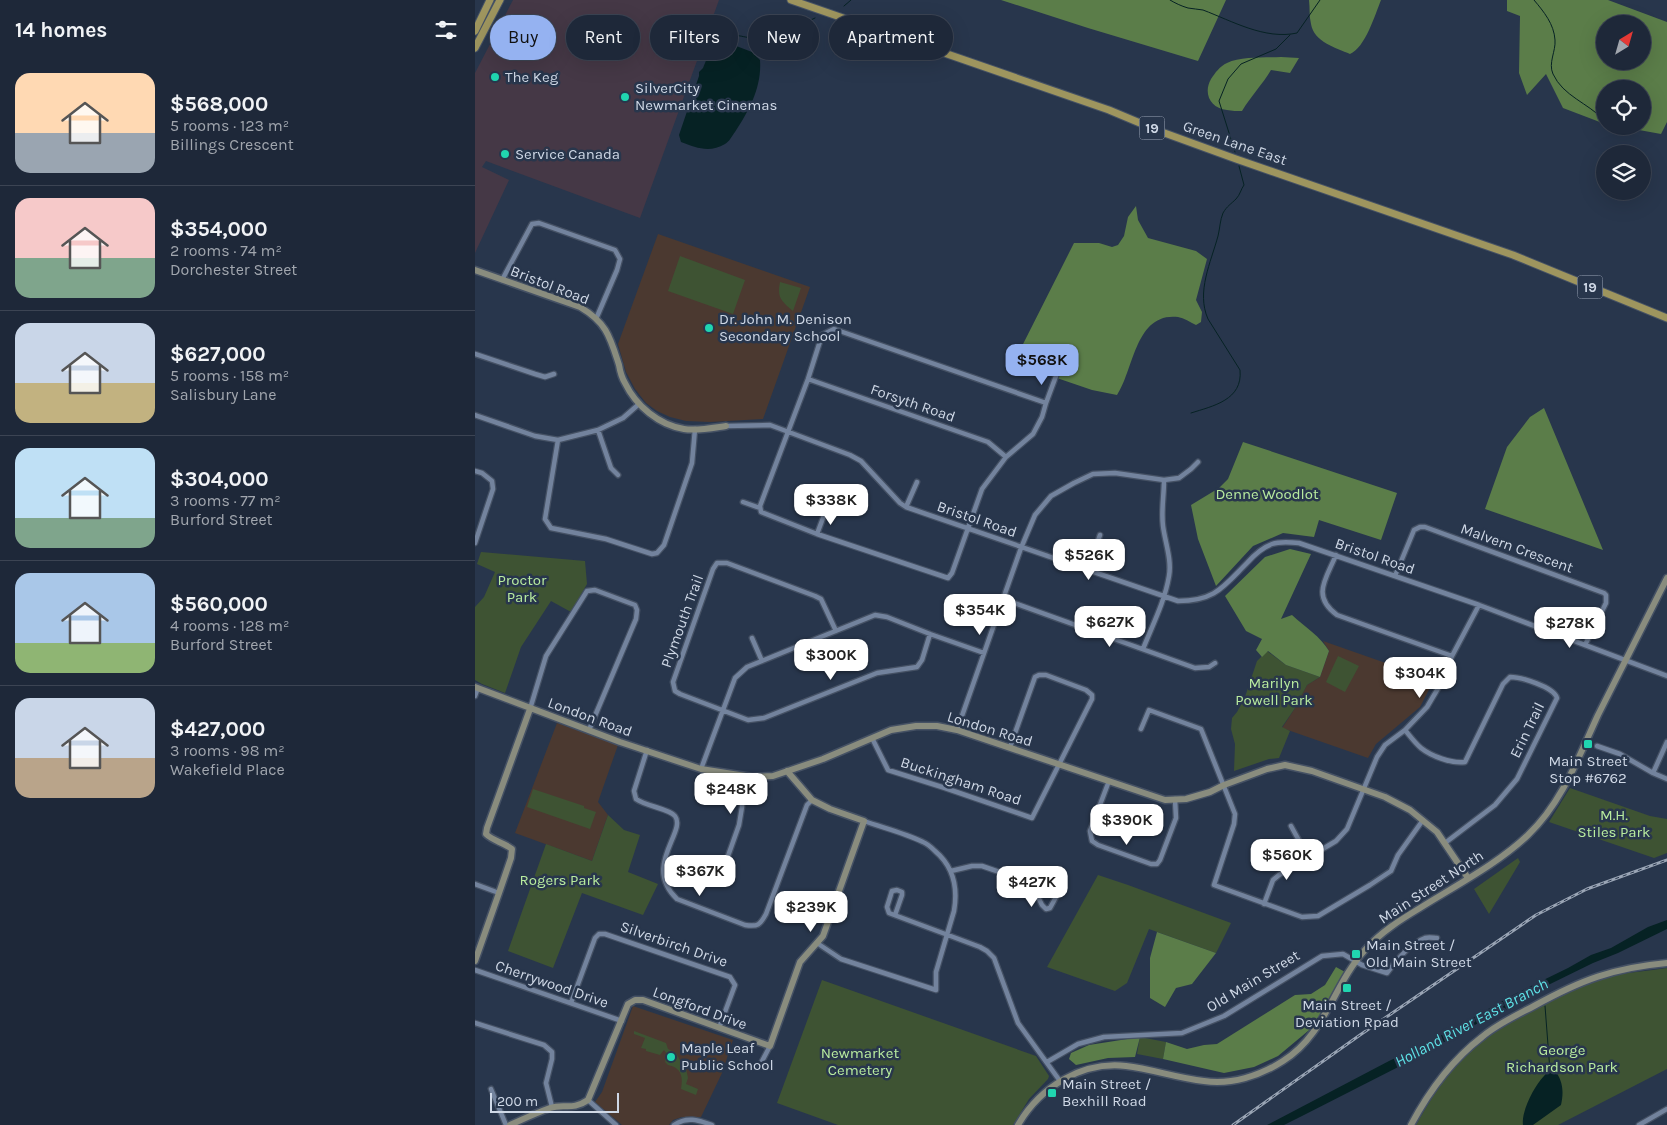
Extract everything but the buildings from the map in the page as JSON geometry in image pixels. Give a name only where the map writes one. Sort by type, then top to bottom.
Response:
[{"type":"main road","points":[[475,31],[490,0]]},
{"type":"main road","points":[[475,48],[500,0]]},
{"type":"main road","name":"Green Lane East","points":[[791,0],[1109,110],[1219,153],[1513,255],[1667,318]]},
{"type":"street","points":[[502,280],[533,224],[539,223],[615,250],[620,260],[596,319]]},
{"type":"street","name":"Bristol Road","points":[[475,270],[580,307],[591,313],[605,328],[613,343],[624,383],[639,404],[658,419],[683,429],[770,425],[850,455],[861,461],[906,507],[1021,548],[1178,601],[1194,601],[1209,597],[1221,589],[1257,552],[1273,544],[1285,542],[1299,543],[1479,605],[1667,676]]},
{"type":"street","points":[[760,508],[789,433],[822,335],[834,329],[1046,402]]},
{"type":"street","points":[[475,354],[545,377],[554,374]]},
{"type":"street","points":[[743,502],[760,508],[761,512],[817,534],[948,578],[952,573],[982,489],[1006,457],[1033,434],[1042,417],[1056,376]]},
{"type":"street","name":"Forsyth Road","points":[[808,379],[987,442],[996,447],[1006,457]]},
{"type":"street","points":[[475,415],[535,436],[557,440],[599,430],[623,418],[639,404]]},
{"type":"street","points":[[557,440],[545,519],[551,528],[606,539],[652,554],[657,553],[664,545],[692,463],[695,429]]},
{"type":"street","points":[[599,430],[611,468],[618,476]]},
{"type":"street","points":[[957,730],[1021,548],[1035,515],[1051,496],[1074,482],[1093,474],[1115,473],[1164,480],[1179,478],[1191,470],[1198,462]]},
{"type":"street","points":[[475,471],[482,473],[492,481],[493,489],[475,543]]},
{"type":"street","points":[[1143,649],[1169,576],[1169,562],[1163,525],[1162,498],[1164,480]]},
{"type":"street","points":[[906,507],[917,482]]},
{"type":"street","points":[[817,534],[827,510]]},
{"type":"street","name":"Malvern Crescent","points":[[1395,576],[1414,530],[1420,527],[1434,530],[1606,595],[1606,603],[1585,644]]},
{"type":"street","points":[[1088,570],[1100,535]]},
{"type":"street","points":[[1336,555],[1323,585],[1322,595],[1325,603],[1332,611],[1337,615],[1452,656]]},
{"type":"street","name":"Plymouth Trail","points":[[723,710],[680,694],[675,691],[673,682],[713,569],[717,564],[727,563],[821,599],[836,631]]},
{"type":"street","name":"Main Street North","points":[[1018,1125],[1029,1107],[1060,1080],[1091,1067],[1125,1066],[1205,1082],[1239,1079],[1255,1076],[1284,1061],[1307,1042],[1321,1022],[1345,978],[1365,951],[1390,927],[1502,856],[1529,835],[1556,799],[1667,578]]},
{"type":"street","points":[[475,961],[511,858],[512,849],[505,843],[491,838],[487,834],[487,828],[547,656],[587,591],[595,590],[635,605],[637,610],[589,730]]},
{"type":"street","points":[[1003,599],[1195,668],[1209,667],[1215,663]]},
{"type":"street","points":[[1264,904],[1273,880],[1336,841],[1347,829],[1377,756],[1385,745],[1405,730],[1427,707],[1479,605]]},
{"type":"street","points":[[701,770],[735,678],[747,667],[875,615],[984,653]]},
{"type":"street","points":[[723,710],[748,720],[765,718],[877,673],[917,667],[922,660],[930,634]]},
{"type":"street","points":[[752,638],[762,661]]},
{"type":"street","points":[[1010,747],[1035,677],[1046,675],[1087,690],[1092,695],[1092,698],[1059,765]]},
{"type":"street","name":"Erin Trail","points":[[1405,730],[1420,747],[1433,755],[1459,763],[1465,762],[1503,684],[1510,677],[1517,677],[1556,693],[1557,698],[1517,780],[1495,805],[1445,843]]},
{"type":"street","points":[[475,696],[476,688]]},
{"type":"street","name":"London Road","points":[[476,688],[619,742],[701,770],[743,776],[773,776],[823,759],[891,730],[916,726],[937,726],[957,730],[1165,800],[1186,799],[1210,792],[1267,769],[1285,765],[1312,771],[1385,796],[1410,810],[1437,832],[1468,878]]},
{"type":"street","points":[[1141,729],[1149,710],[1201,729],[1224,785],[1235,819],[1214,886],[1301,917],[1318,916],[1393,872],[1398,855],[1423,820]]},
{"type":"street","name":"Buckingham Road","points":[[872,738],[888,770],[1033,818],[1059,765]]},
{"type":"street","points":[[1653,773],[1667,742]]},
{"type":"street","points":[[1597,746],[1620,754],[1667,779]]},
{"type":"street","points":[[647,750],[634,791],[636,799],[642,804],[669,812],[675,816],[677,821],[663,863],[665,882],[669,891],[677,899],[745,925],[754,926],[761,924],[807,805],[812,800]]},
{"type":"street","points":[[787,771],[812,800],[831,809],[925,842],[942,858],[951,871],[956,891],[956,901],[936,972],[936,990],[841,959],[817,942]]},
{"type":"street","points":[[728,856],[739,825],[742,807],[743,776]]},
{"type":"street","points":[[1109,782],[1091,831],[1092,841],[1097,845],[1151,864],[1157,864],[1160,860],[1176,818],[1175,799]]},
{"type":"street","points":[[759,1067],[770,1046],[800,962],[823,936],[864,821]]},
{"type":"street","points":[[1291,826],[1308,857]]},
{"type":"street","points":[[951,871],[972,866],[982,866],[1051,889],[1055,892],[1056,897],[1049,908],[1046,909],[1042,905],[1031,883]]},
{"type":"street","points":[[475,884],[499,893]]},
{"type":"street","points":[[895,915],[902,895],[902,892],[897,890],[893,891],[887,906],[889,913],[980,947],[991,954],[1018,1023],[1060,1080]]},
{"type":"street","name":"Silverbirch Drive","points":[[571,1003],[595,938],[599,934],[605,934],[730,978],[735,985],[719,1028]]},
{"type":"street","name":"Old Main Street","points":[[1047,1062],[1078,1044],[1104,1038],[1183,1033],[1224,1016],[1322,956],[1343,954],[1357,962],[1387,973],[1395,961],[1407,950],[1425,938],[1437,938]]},
{"type":"street","points":[[1411,1125],[1420,1107],[1442,1076],[1483,1035],[1523,1011],[1580,982],[1631,967],[1667,963]]},
{"type":"street","name":"Cherrywood Drive","points":[[475,970],[622,1021]]},
{"type":"street","name":"Longford Drive","points":[[588,1100],[628,1004],[635,1000],[643,1000],[770,1046]]},
{"type":"street","points":[[475,1023],[545,1045],[552,1052],[552,1059],[545,1083],[552,1107]]},
{"type":"street","points":[[491,1089],[508,1125],[552,1107],[569,1108],[588,1100],[616,1125]]},
{"type":"street","points":[[1639,1125],[1667,1109]]},
{"type":"street","points":[[674,1125],[687,1118],[712,1125]]},
{"type":"shaded area","points":[[513,0],[719,0],[714,15],[650,15],[650,60],[697,60],[640,218],[486,161],[482,167],[509,180],[475,253],[475,73],[490,44],[490,60],[556,60],[556,15],[505,15]]},
{"type":"shaded area","name":"Dr. John M. Denison Secondary School","points":[[658,234],[810,287],[763,419],[710,422],[686,421],[657,411],[646,403],[635,389],[626,372],[618,344]]},
{"type":"shaded area","points":[[1323,641],[1434,680],[1420,707],[1376,744],[1368,758],[1282,728],[1307,685],[1320,677],[1329,651]]},
{"type":"shaded area","points":[[557,723],[618,745],[598,802],[608,815],[592,861],[515,833]]},
{"type":"shaded area","name":"Maple Leaf Public School","points":[[633,1006],[733,1040],[722,1073],[701,1117],[682,1117],[673,1120],[669,1125],[622,1125],[595,1102],[602,1092]]},
{"type":"green space","points":[[1001,0],[1226,0],[1198,61]]},
{"type":"green space","points":[[1309,0],[1381,0],[1365,38],[1355,51],[1350,54],[1326,44],[1316,35],[1311,24]]},
{"type":"green space","points":[[1507,0],[1608,0],[1648,15],[1596,15],[1596,70],[1651,70],[1651,16],[1667,22],[1667,122],[1661,134],[1651,132],[1651,80],[1596,80],[1596,121],[1563,108],[1546,74],[1527,95],[1519,73],[1520,16],[1507,11]]},
{"type":"green space","points":[[1246,58],[1299,58],[1290,73],[1271,70],[1242,111],[1221,109],[1212,103],[1208,94],[1209,84],[1216,72],[1224,64]]},
{"type":"green space","points":[[1136,206],[1138,220],[1148,238],[1196,251],[1207,259],[1196,300],[1202,312],[1201,322],[1196,325],[1178,317],[1164,318],[1153,324],[1144,333],[1117,395],[1092,390],[1051,376],[1032,369],[1024,361],[1016,358],[1074,243],[1099,243],[1112,247],[1118,245],[1124,236],[1128,217]]},
{"type":"green space","points":[[680,256],[745,280],[733,314],[668,291]]},
{"type":"green space","points":[[780,282],[801,288],[793,311],[781,299],[779,292]]},
{"type":"green space","points":[[1544,408],[1603,550],[1485,509],[1507,447],[1530,417]]},
{"type":"green space","name":"Denne Woodlot","points":[[1243,442],[1397,493],[1381,540],[1319,520],[1314,537],[1283,533],[1253,546],[1216,586],[1198,539],[1191,505],[1219,488],[1228,479]]},
{"type":"green space","points":[[1290,549],[1311,554],[1281,619],[1292,615],[1326,646],[1329,651],[1320,677],[1286,665],[1268,651],[1262,657],[1256,650],[1262,639],[1246,631],[1225,596],[1265,557]]},
{"type":"green space","name":"Proctor Park","points":[[481,552],[585,561],[587,584],[571,612],[551,601],[521,647],[505,693],[475,680],[475,607],[484,597],[495,572],[477,564]]},
{"type":"green space","name":"Marilyn Powell Park","points":[[1267,651],[1286,665],[1320,677],[1307,685],[1282,727],[1290,731],[1279,758],[1269,759],[1234,771],[1235,744],[1231,729],[1232,718],[1245,697],[1257,661]]},
{"type":"green space","points":[[1338,656],[1359,666],[1345,692],[1326,682]]},
{"type":"green space","name":"M.H. Stiles Park","points":[[1570,788],[1650,816],[1667,819],[1667,853],[1654,858],[1549,822]]},
{"type":"green space","points":[[533,789],[584,806],[584,808],[596,812],[590,829],[527,807]]},
{"type":"green space","name":"Rogers Park","points":[[608,815],[624,830],[640,835],[628,872],[658,884],[643,915],[582,893],[553,968],[508,951],[546,844],[592,861]]},
{"type":"green space","points":[[1518,858],[1520,862],[1489,914],[1474,889]]},
{"type":"green space","points":[[1098,875],[1231,923],[1216,953],[1149,929],[1127,983],[1115,991],[1047,967]]},
{"type":"green space","points":[[1157,932],[1216,953],[1192,984],[1176,988],[1165,1007],[1150,998],[1150,958]]},
{"type":"green space","points":[[1336,967],[1345,972],[1314,1026],[1278,1056],[1254,1067],[1224,1073],[1163,1059],[1166,1042],[1187,1049],[1217,1044],[1295,995],[1311,994],[1325,985]]},
{"type":"green space","name":"George Richardson Park","points":[[1667,968],[1667,1069],[1558,1125],[1416,1125],[1448,1075],[1461,1060],[1483,1041],[1507,1025],[1545,1004],[1597,980],[1610,976]]},
{"type":"green space","name":"Newmarket Cemetery","points":[[822,980],[1036,1056],[1049,1076],[1048,1079],[1029,1099],[1013,1125],[838,1125],[777,1103]]},
{"type":"green space","points":[[634,1031],[666,1043],[668,1049],[676,1053],[682,1064],[690,1063],[686,1068],[688,1078],[686,1084],[698,1089],[696,1095],[681,1089],[681,1074],[676,1068],[665,1062],[667,1054],[664,1050],[660,1055],[641,1048],[645,1038],[634,1034]]},
{"type":"green space","points":[[1140,1037],[1166,1042],[1163,1059],[1137,1054]]},
{"type":"green space","points":[[1140,1037],[1135,1057],[1108,1058],[1076,1065],[1069,1059],[1071,1053],[1089,1045]]},
{"type":"water","points":[[738,47],[748,50],[748,60],[760,60],[757,89],[745,116],[728,142],[719,147],[708,149],[698,148],[681,142],[679,135],[699,72],[706,60],[738,60]]},
{"type":"water","name":"Holland River East Branch","points":[[1667,920],[1667,929],[1538,990],[1500,1014],[1482,1021],[1410,1061],[1284,1125],[1267,1125],[1431,1041],[1515,994],[1591,955],[1611,948],[1648,927]]},
{"type":"water","points":[[1554,1069],[1562,1086],[1561,1105],[1533,1125],[1523,1125],[1524,1113],[1532,1092],[1540,1080]]},
{"type":"waterway","points":[[844,6],[851,0]]},
{"type":"waterway","points":[[1170,0],[1188,8],[1203,10],[1237,24],[1273,34],[1297,33],[1320,0]]},
{"type":"waterway","points":[[1534,0],[1551,23],[1553,29],[1555,44],[1552,70],[1557,82],[1569,94],[1596,113]]},
{"type":"waterway","points":[[1235,152],[1219,101],[1228,79],[1241,64],[1276,49],[1290,35]]},
{"type":"waterway","points":[[738,36],[748,37]]},
{"type":"waterway","points":[[1191,413],[1225,400],[1232,395],[1240,380],[1240,370],[1208,319],[1204,298],[1206,277],[1223,213],[1237,197],[1244,185],[1239,166]]},
{"type":"waterway","points":[[1545,1006],[1550,1071]]},
{"type":"railway","points":[[1233,1125],[1360,1035],[1536,915],[1587,889],[1667,860]]},
{"type":"place","name":"The Keg","points":[[495,77]]},
{"type":"place","name":"SilverCity Newmarket Cinemas","points":[[625,97]]},
{"type":"place","name":"Service Canada","points":[[505,154]]},
{"type":"place","name":"Dr. John M. Denison Secondary School","points":[[709,328]]},
{"type":"place","name":"Main Street Stop #6762","points":[[1588,744]]},
{"type":"place","name":"Main Street / Old Main Street","points":[[1356,954]]},
{"type":"place","name":"Main Street / Deviation Rpad","points":[[1347,988]]},
{"type":"place","name":"Maple Leaf Public School","points":[[671,1057]]},
{"type":"place","name":"Main Street / Bexhill Road","points":[[1052,1093]]}]
